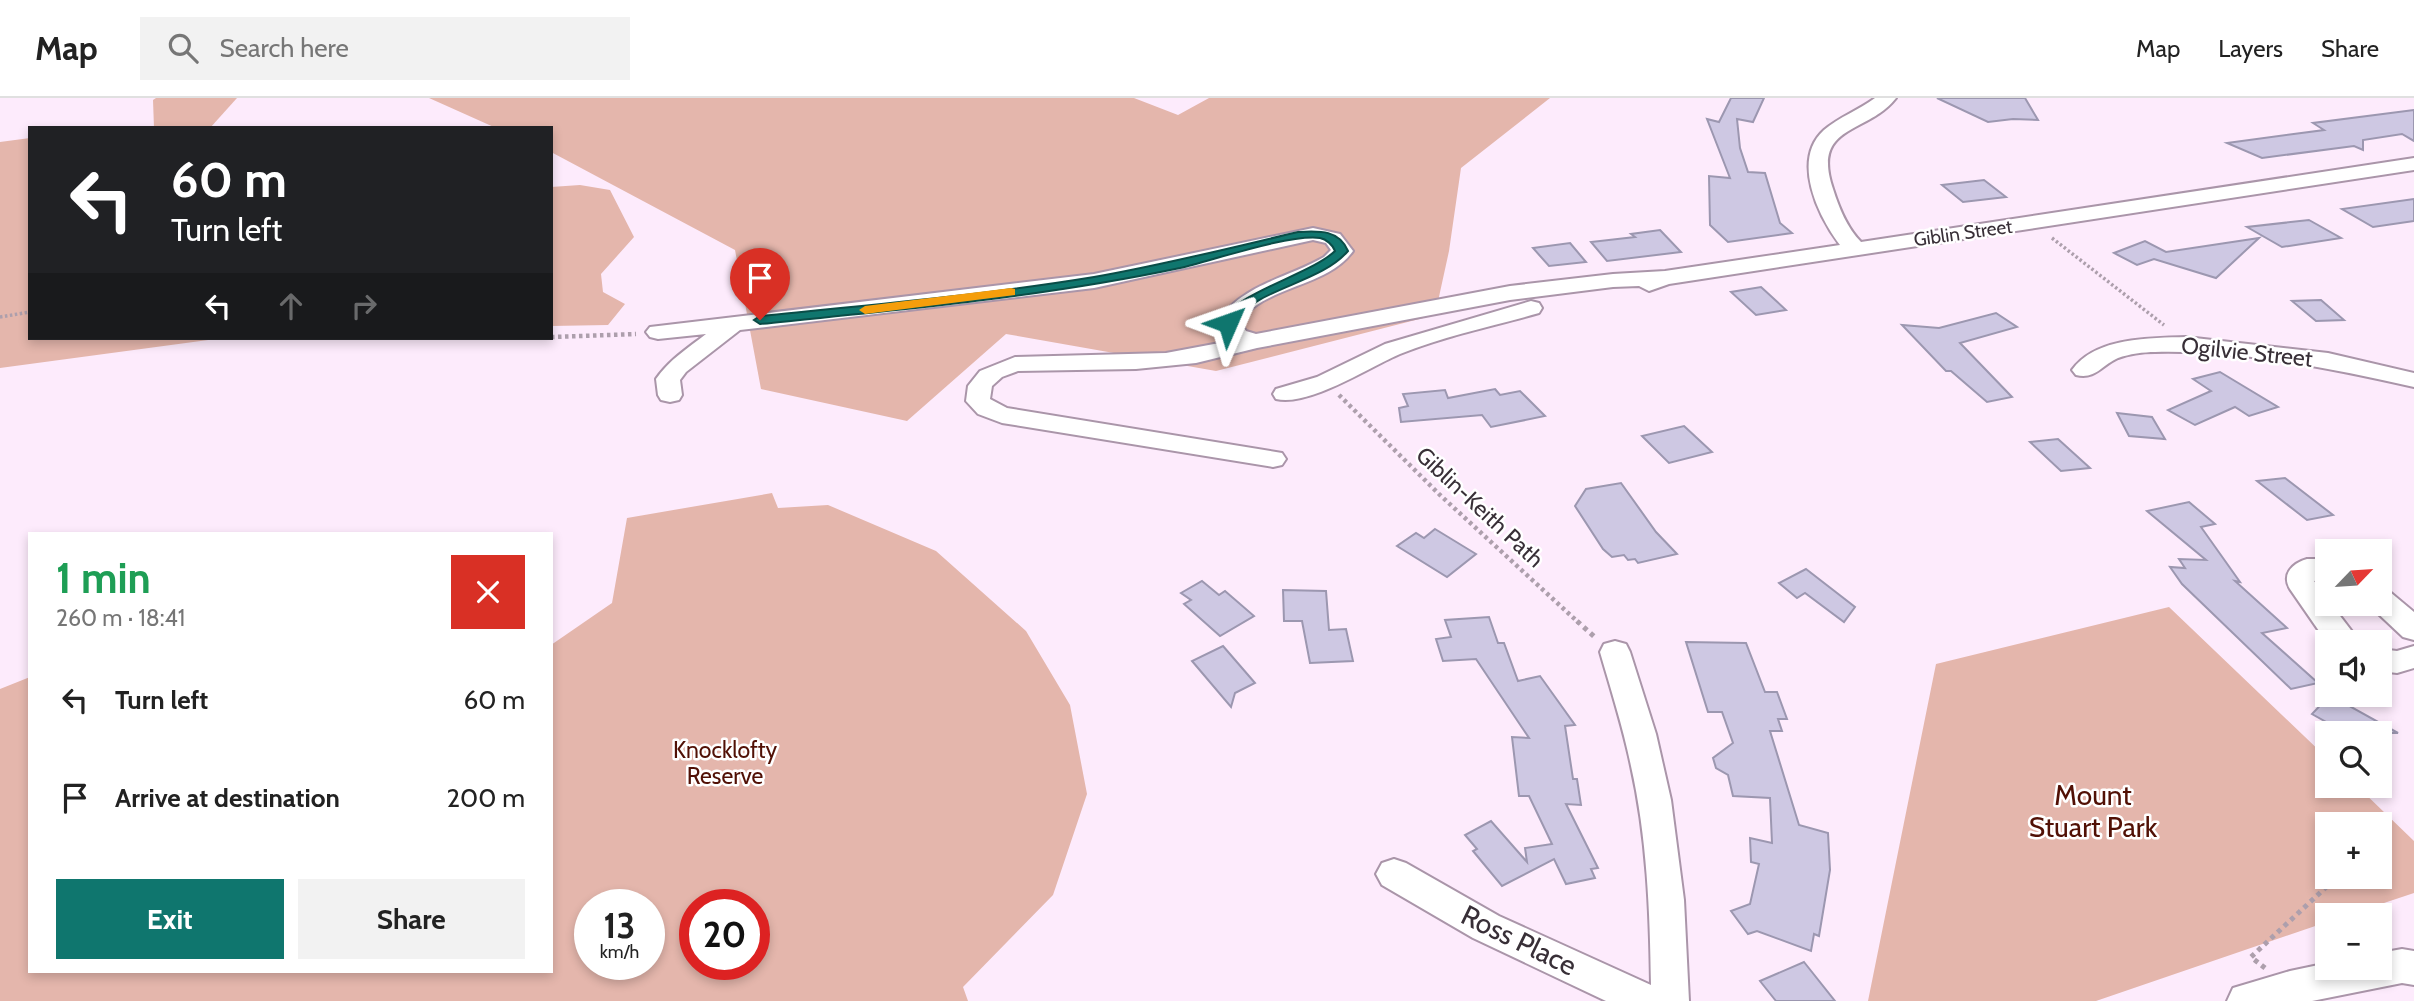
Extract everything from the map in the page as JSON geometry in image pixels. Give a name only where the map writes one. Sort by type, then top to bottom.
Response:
[{"type":"street","points":[[1856,249],[1840,232],[1816,172],[1817,158],[1828,136],[1887,98]]},
{"type":"street","name":"Giblin Street","points":[[1510,304],[1630,279],[1665,278],[2414,164]]},
{"type":"street","points":[[658,332],[1054,286],[1143,272],[1298,235],[1325,235],[1333,238],[1342,251],[1328,265],[1245,304],[1231,314],[1228,323],[1232,329],[1238,336],[1254,341]]},
{"type":"street","points":[[1273,459],[1002,415],[987,409],[978,401],[977,389],[983,380],[997,370],[1015,365],[1192,357],[1254,341],[1413,310],[1510,304]]},
{"type":"street","points":[[1285,394],[1326,382],[1393,349],[1510,304]]},
{"type":"street","points":[[670,395],[668,379],[678,367],[736,323]]},
{"type":"street","name":"Ogilvie Street","points":[[2084,370],[2110,353],[2148,345],[2186,344],[2328,360],[2414,380]]},
{"type":"street","points":[[2315,569],[2307,569],[2301,575],[2300,582],[2315,604]]},
{"type":"street","points":[[2392,610],[2414,629]]},
{"type":"street","points":[[1615,652],[1641,736],[1656,814],[1668,906],[1670,1001]]},
{"type":"street","points":[[2392,661],[2414,657]]},
{"type":"street","name":"Ross Place","points":[[1394,874],[1486,927],[1646,1001]]},
{"type":"street","points":[[2246,1001],[2290,988],[2402,967],[2414,968]]},
{"type":"path","points":[[2032,223],[2102,275],[2186,344]]},
{"type":"path","points":[[0,317],[28,312]]},
{"type":"path","points":[[553,337],[598,337],[658,332]]},
{"type":"path","name":"Giblin-Keith Path","points":[[1326,382],[1579,625],[1615,652]]},
{"type":"path","points":[[2290,988],[2251,957],[2324,889]]},
{"type":"green space","points":[[237,98],[212,126],[154,126],[153,100]]},
{"type":"green space","points":[[429,98],[1134,98],[1178,115],[1209,98],[1550,98],[1461,168],[1449,251],[1435,315],[1216,371],[1006,334],[907,421],[761,389],[735,250],[553,153],[553,126],[492,126]]},
{"type":"green space","points":[[28,138],[28,340],[208,340],[0,368],[0,142]]},
{"type":"green space","points":[[580,185],[610,190],[634,237],[601,274],[603,292],[625,304],[608,325],[553,326],[553,187]]},
{"type":"green space","name":"Knocklofty Reserve","points":[[772,493],[778,508],[828,505],[936,551],[1026,631],[1070,705],[1087,794],[1053,895],[963,987],[968,1001],[0,1001],[0,689],[28,678],[28,973],[553,973],[553,644],[612,603],[627,518]]},
{"type":"green space","name":"Mount Stuart Park","points":[[2169,607],[2315,747],[2315,798],[2369,798],[2384,812],[2315,812],[2315,889],[2392,889],[2392,820],[2414,841],[2414,893],[2384,903],[2315,903],[2315,926],[2096,1001],[1868,1001],[1936,664]]},
{"type":"building","points":[[1731,98],[1764,98],[1753,122],[1737,119],[1740,148],[1748,172],[1765,173],[1780,223],[1792,233],[1728,242],[1710,225],[1709,176],[1730,178],[1707,119],[1719,122]]},
{"type":"building","points":[[1937,98],[2025,98],[2038,120],[1988,122]]},
{"type":"building","points":[[2414,110],[2414,141],[2402,134],[2363,140],[2363,150],[2354,146],[2262,158],[2227,143],[2324,130],[2313,123]]},
{"type":"building","points":[[1984,180],[2006,197],[1963,202],[1942,185]]},
{"type":"building","points":[[2414,199],[2414,221],[2373,227],[2342,209]]},
{"type":"building","points":[[2309,220],[2341,238],[2282,247],[2247,227]]},
{"type":"building","points":[[1660,230],[1681,252],[1607,261],[1591,242],[1635,237],[1631,234]]},
{"type":"building","points":[[2259,238],[2216,278],[2154,259],[2137,265],[2114,253],[2145,241],[2166,252]]},
{"type":"building","points":[[1570,243],[1586,262],[1549,266],[1533,248]]},
{"type":"building","points":[[1761,287],[1786,310],[1756,315],[1731,292]]},
{"type":"building","points":[[2321,300],[2344,320],[2316,321],[2292,301]]},
{"type":"building","points":[[1996,313],[2017,327],[1960,343],[2012,397],[1987,402],[1951,371],[1946,371],[1902,325],[1939,328]]},
{"type":"building","points":[[2220,372],[2278,407],[2249,416],[2235,407],[2195,425],[2168,410],[2211,391],[2193,379]]},
{"type":"building","points":[[1495,389],[1500,395],[1520,391],[1545,416],[1491,427],[1482,415],[1401,422],[1399,408],[1408,406],[1403,394],[1445,390],[1448,398]]},
{"type":"building","points":[[2117,413],[2152,417],[2165,439],[2129,436]]},
{"type":"building","points":[[1684,426],[1712,452],[1669,463],[1642,436]]},
{"type":"building","points":[[2058,439],[2090,468],[2061,471],[2030,442]]},
{"type":"building","points":[[2285,478],[2333,515],[2307,520],[2257,481]]},
{"type":"building","points":[[1621,483],[1656,532],[1677,554],[1638,563],[1635,559],[1628,560],[1624,555],[1612,557],[1603,549],[1575,506],[1586,489]]},
{"type":"building","points":[[2189,502],[2215,524],[2201,527],[2240,582],[2235,581],[2287,628],[2262,633],[2315,680],[2315,684],[2291,689],[2182,584],[2170,567],[2185,568],[2179,559],[2206,560],[2147,511]]},
{"type":"building","points":[[1435,529],[1476,554],[1447,577],[1397,546],[1416,533],[1424,538]]},
{"type":"building","points":[[1806,569],[1855,607],[1844,622],[1805,593],[1797,598],[1779,583]]},
{"type":"building","points":[[1202,581],[1219,595],[1225,591],[1254,616],[1220,636],[1184,604],[1191,600],[1181,593]]},
{"type":"building","points":[[1283,590],[1326,591],[1329,630],[1346,629],[1353,661],[1310,663],[1302,621],[1284,621]]},
{"type":"building","points":[[1489,617],[1498,643],[1504,643],[1518,681],[1540,676],[1575,725],[1565,726],[1573,779],[1577,779],[1581,805],[1566,804],[1598,868],[1591,869],[1595,878],[1566,884],[1554,859],[1502,886],[1473,851],[1477,849],[1465,835],[1491,821],[1527,862],[1525,848],[1552,844],[1529,796],[1519,796],[1512,737],[1529,738],[1476,659],[1443,661],[1436,639],[1451,637],[1445,620]]},
{"type":"building","points":[[1686,642],[1746,643],[1765,692],[1777,692],[1787,719],[1778,719],[1782,731],[1770,731],[1799,825],[1828,833],[1830,870],[1819,936],[1814,934],[1811,951],[1757,931],[1748,934],[1731,911],[1750,904],[1759,864],[1751,862],[1750,838],[1772,843],[1770,798],[1733,796],[1728,775],[1716,768],[1713,758],[1733,743],[1722,712],[1708,712]]},
{"type":"building","points":[[1223,646],[1255,683],[1235,693],[1231,707],[1192,661]]},
{"type":"building","points":[[2319,707],[2351,707],[2376,721],[2325,721],[2312,714]]},
{"type":"building","points":[[1804,962],[1835,1001],[1776,1001],[1760,981]]},
{"type":"slow traffic","points":[[865,310],[1011,292]]},
{"type":"route","points":[[760,320],[1094,281],[1181,264],[1298,235],[1325,235],[1339,244],[1342,251],[1328,265],[1245,304],[1231,314],[1228,323]]}]
